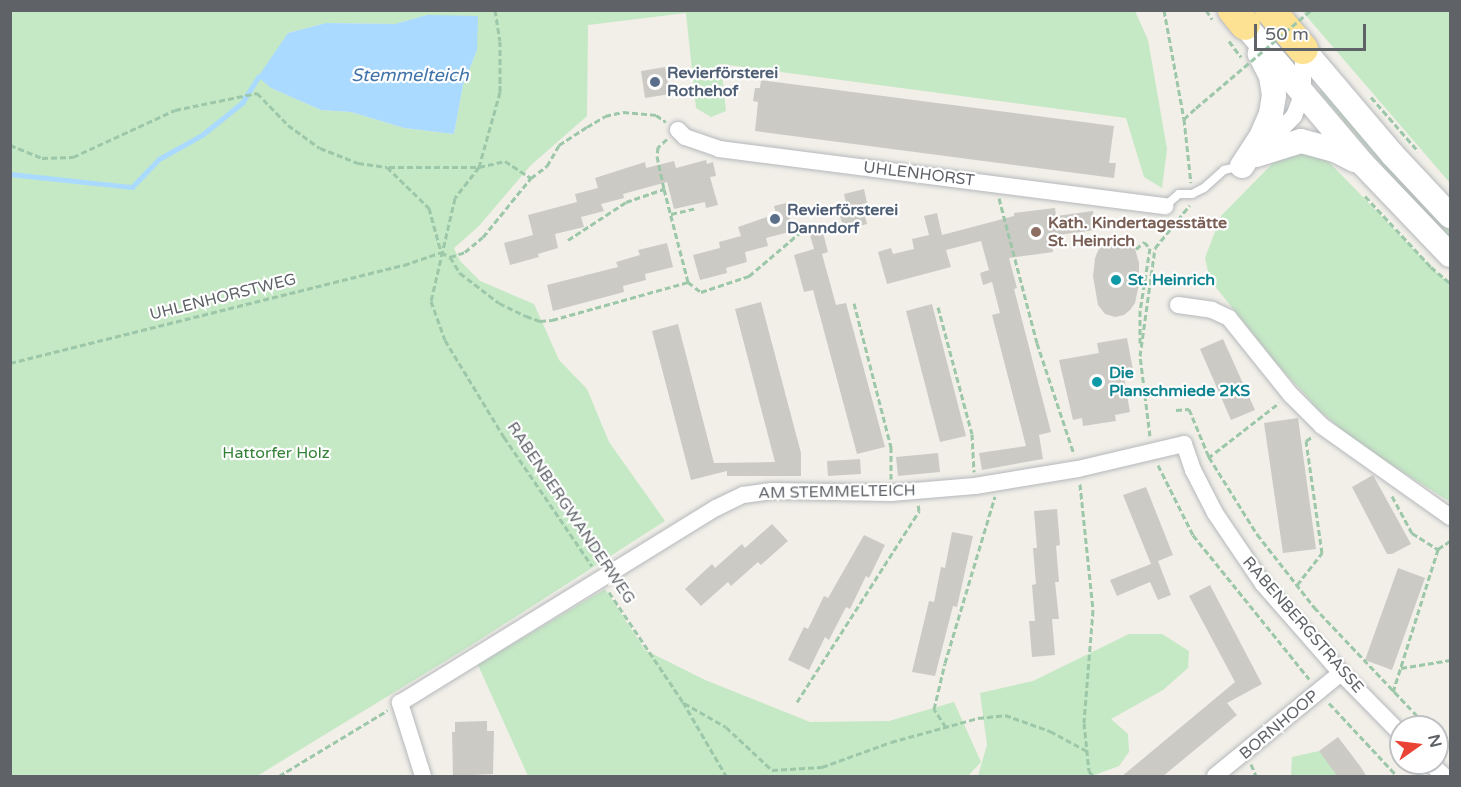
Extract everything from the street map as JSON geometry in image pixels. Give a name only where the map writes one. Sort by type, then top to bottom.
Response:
[{"type":"highway","points":[[1270,10],[1303,49]]},
{"type":"main road","points":[[1239,18],[1362,163],[1450,255]]},
{"type":"main road","points":[[1239,18],[1271,76],[1274,95],[1271,114],[1249,161]]},
{"type":"main road","points":[[1303,49],[1392,154],[1450,216]]},
{"type":"main road","points":[[1249,161],[1301,141],[1335,150],[1362,163]]},
{"type":"street","points":[[1249,161],[1294,116],[1303,93],[1303,49]]},
{"type":"street","name":"UHLENHORST","points":[[678,130],[684,137],[719,149],[1165,206]]},
{"type":"street","points":[[1178,305],[1212,310],[1229,318],[1291,395],[1325,429],[1450,517]]},
{"type":"street","name":"AM STEMMELTEICH","points":[[400,703],[716,508],[743,495],[772,491],[891,493],[975,486],[1078,470],[1184,444]]},
{"type":"street","name":"RABENBERGSTRASSE","points":[[1184,444],[1193,470],[1215,513],[1263,584],[1341,673],[1389,722]]},
{"type":"street","name":"BORNHOOP","points":[[1215,777],[1341,673]]},
{"type":"street","points":[[400,703],[423,777]]},
{"type":"lane","points":[[1165,206],[1179,194],[1192,194],[1204,188],[1224,170],[1249,161]]},
{"type":"path","points":[[479,166],[500,92],[500,41],[495,10]]},
{"type":"path","points":[[1164,10],[1184,119],[1192,194],[1188,209]]},
{"type":"path","points":[[1184,119],[1311,10]]},
{"type":"path","points":[[10,145],[42,158],[72,157],[175,110],[257,93],[288,125],[320,148],[358,163],[387,167],[479,166],[505,161],[531,178]]},
{"type":"path","points":[[450,257],[465,252],[483,237],[531,178],[547,166],[559,145],[605,116],[623,112],[656,115],[678,130],[658,147],[657,156],[688,282],[700,292],[749,276],[803,230]]},
{"type":"path","name":"RABENBERGWANDERWEG","points":[[479,166],[455,198],[431,302],[445,340],[504,437],[682,702],[726,777]]},
{"type":"path","points":[[387,167],[429,208],[441,252],[450,257],[460,273],[499,303],[540,321],[552,320],[688,282]]},
{"type":"path","points":[[996,184],[1037,343],[1078,470],[1086,521],[1093,610],[1084,723],[1089,771],[1093,777]]},
{"type":"path","points":[[568,240],[626,202],[664,189]]},
{"type":"path","points":[[671,214],[696,208]]},
{"type":"path","points":[[1136,249],[1139,244],[1160,242]]},
{"type":"path","points":[[1140,356],[1140,311],[1150,248],[1148,244]]},
{"type":"path","name":"UHLENHORSTWEG","points":[[10,363],[404,265],[441,252]]},
{"type":"path","points":[[854,303],[891,447],[891,493]]},
{"type":"path","points":[[938,307],[972,434],[975,486]]},
{"type":"path","points":[[1193,470],[1291,395]]},
{"type":"path","points":[[1176,410],[1189,408],[1209,457],[1257,534],[1297,585],[1416,715]]},
{"type":"path","points":[[1297,585],[1322,553],[1306,441],[1325,429]]},
{"type":"path","points":[[1377,467],[1412,533],[1438,549]]},
{"type":"path","points":[[946,727],[934,709],[945,663],[993,510],[998,483]]},
{"type":"path","points":[[796,702],[918,511],[916,491]]},
{"type":"path","points":[[1393,692],[1438,549],[1450,541]]},
{"type":"path","points":[[1401,668],[1450,660]]},
{"type":"path","points":[[682,702],[726,727],[772,770],[822,768],[891,742],[978,718],[1005,715],[1050,730],[1087,751]]},
{"type":"path","points":[[279,777],[400,703]]},
{"type":"green space","name":"Hattorfer Holz","points":[[10,11],[1135,11],[1148,40],[1167,149],[1162,188],[1144,177],[1126,118],[721,64],[726,111],[711,117],[696,108],[686,13],[588,25],[587,116],[530,166],[479,226],[454,248],[460,261],[480,281],[534,304],[559,360],[587,389],[609,442],[665,521],[470,646],[257,776],[11,776]],"holes":[[[427,15],[477,50],[463,85],[454,134],[404,128],[351,112],[321,110],[271,88],[288,33],[326,23],[395,24]]]},
{"type":"green space","points":[[1302,11],[1450,11],[1450,183]]},
{"type":"green space","points":[[1323,80],[1450,231],[1450,244],[1320,93]]},
{"type":"green space","points":[[1300,153],[1323,156],[1450,284],[1450,502],[1359,444],[1320,411],[1278,365],[1210,280],[1205,258],[1221,216],[1273,163]]},
{"type":"green space","points":[[605,589],[645,650],[705,680],[810,722],[889,721],[954,702],[981,762],[968,776],[528,776],[478,665]]},
{"type":"green space","points":[[1129,634],[1162,634],[1189,651],[1188,668],[1163,690],[1111,719],[1128,734],[1129,752],[1119,766],[1092,776],[978,776],[987,745],[980,693],[1033,681]]},
{"type":"green space","points":[[1319,751],[1339,776],[1291,776],[1292,757]]},
{"type":"water","name":"Stemmelteich","points":[[427,15],[478,16],[477,50],[463,85],[454,134],[404,128],[351,112],[321,110],[271,88],[258,77],[288,33],[326,23],[395,24]]},
{"type":"building","name":"Revierförsterei Rothehof","points":[[665,67],[670,94],[645,98],[641,71]]},
{"type":"building","points":[[761,80],[1114,126],[1109,163],[1116,163],[1114,178],[755,131],[758,102],[753,101],[755,88],[760,88]]},
{"type":"building","points":[[706,160],[707,164],[713,162],[716,176],[710,177],[718,205],[706,208],[705,202],[674,209],[667,182],[623,194],[624,198],[601,204],[604,211],[581,217],[584,227],[555,234],[558,248],[538,254],[539,257],[510,265],[504,243],[533,235],[528,215],[577,202],[575,194],[598,188],[595,178],[645,162],[646,168],[674,161],[676,168]]},
{"type":"building","points":[[864,189],[867,203],[862,204],[867,224],[844,230],[838,209],[847,207],[844,194]]},
{"type":"building","points":[[786,203],[793,231],[766,238],[768,246],[745,252],[747,262],[726,268],[727,273],[700,280],[693,255],[720,248],[719,242],[741,236],[738,227],[776,214],[774,206]]},
{"type":"building","points":[[1055,208],[1056,216],[1093,211],[1095,230],[1051,236],[1053,252],[1009,258],[1017,288],[1014,289],[1051,432],[1039,435],[1043,459],[982,470],[979,453],[1026,446],[992,315],[1000,313],[992,282],[983,285],[980,273],[989,270],[981,241],[946,250],[951,267],[887,284],[878,252],[891,248],[893,254],[914,249],[912,239],[929,235],[924,216],[937,213],[942,235],[1014,216],[1014,213]]},
{"type":"building","points":[[822,229],[828,252],[822,254],[836,305],[846,303],[885,447],[857,454],[813,290],[804,292],[794,255],[814,249],[809,232]]},
{"type":"building","name":"St. Heinrich","points":[[1120,242],[1134,245],[1139,263],[1139,284],[1135,303],[1130,310],[1124,315],[1115,317],[1105,314],[1098,305],[1093,276],[1095,258],[1101,244]]},
{"type":"building","points":[[667,243],[673,267],[645,274],[646,280],[623,286],[624,292],[553,311],[547,285],[618,267],[616,262],[640,255],[638,250]]},
{"type":"building","points":[[761,302],[801,453],[801,476],[727,476],[727,471],[691,480],[652,331],[678,324],[714,463],[775,462],[735,309]]},
{"type":"building","points":[[932,304],[966,436],[940,442],[906,311]]},
{"type":"building","name":"Die Planschmiede 2KS","points":[[1127,338],[1134,375],[1124,377],[1130,412],[1115,415],[1116,421],[1083,426],[1082,418],[1073,420],[1059,360],[1099,353],[1097,343]]},
{"type":"building","points":[[1223,339],[1255,410],[1231,420],[1200,349]]},
{"type":"building","points":[[1298,418],[1316,549],[1283,553],[1264,423]]},
{"type":"building","points":[[938,453],[940,472],[898,476],[896,457]]},
{"type":"building","points":[[860,459],[861,474],[828,476],[827,461]]},
{"type":"building","points":[[1373,475],[1411,544],[1392,554],[1387,554],[1352,487]]},
{"type":"building","points":[[1146,487],[1173,555],[1158,561],[1171,595],[1158,600],[1150,582],[1117,596],[1110,580],[1151,564],[1123,495]]},
{"type":"building","points":[[1057,509],[1060,545],[1056,546],[1059,582],[1055,582],[1059,619],[1052,619],[1055,655],[1032,657],[1029,621],[1035,621],[1032,585],[1036,584],[1033,548],[1037,548],[1034,511]]},
{"type":"building","points":[[772,524],[788,541],[761,565],[758,562],[731,586],[728,582],[701,606],[685,589],[712,564],[715,568],[742,544],[745,548]]},
{"type":"building","points":[[952,532],[973,536],[957,607],[953,606],[935,676],[912,672],[929,601],[934,602],[941,567],[945,568]]},
{"type":"building","points":[[864,535],[885,545],[869,578],[866,576],[850,609],[846,607],[829,640],[825,637],[809,670],[788,660],[804,627],[808,629],[824,596],[828,598]]},
{"type":"building","points":[[1398,568],[1425,578],[1392,670],[1365,660]]},
{"type":"building","points":[[1210,585],[1262,684],[1227,703],[1237,715],[1162,777],[1121,777],[1235,682],[1189,596]]},
{"type":"building","points":[[487,721],[487,731],[494,731],[493,774],[453,776],[452,732],[455,732],[455,722]]},
{"type":"building","points":[[1338,737],[1367,777],[1338,777],[1319,751]]},
{"type":"waterway","points":[[10,174],[132,187],[159,159],[202,135],[242,103],[258,77]]},
{"type":"place","name":"Revierförsterei Rothehof","points":[[655,82]]},
{"type":"place","name":"Revierförsterei Danndorf","points":[[775,219]]},
{"type":"place","name":"Kath. Kindertagesstätte St. Heinrich","points":[[1036,232]]},
{"type":"place","name":"St. Heinrich","points":[[1116,280]]},
{"type":"place","name":"Die Planschmiede 2KS","points":[[1097,382]]}]
